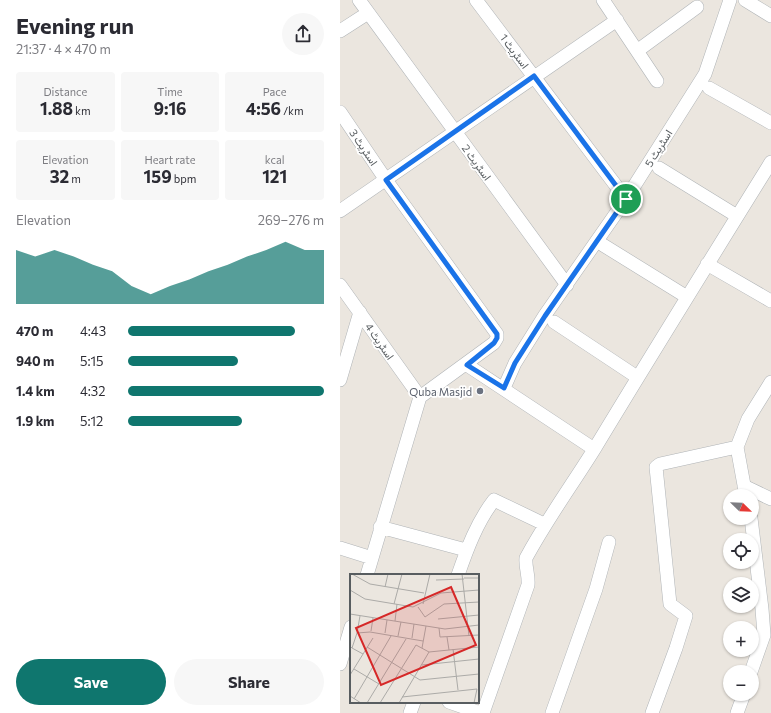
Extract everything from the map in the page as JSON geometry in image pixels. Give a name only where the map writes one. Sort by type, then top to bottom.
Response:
[{"type":"street","name":"اسٹریٹ 2","points":[[359,0],[567,285]]},
{"type":"street","name":"اسٹریٹ 1","points":[[476,0],[626,199]]},
{"type":"street","points":[[603,0],[657,82]]},
{"type":"street","name":"اسٹریٹ 5","points":[[504,388],[515,363],[545,316],[626,199],[705,74],[730,0]]},
{"type":"street","points":[[745,0],[771,16]]},
{"type":"street","points":[[637,51],[697,7]]},
{"type":"street","points":[[340,31],[368,13]]},
{"type":"street","points":[[340,211],[617,20]]},
{"type":"street","points":[[709,88],[771,123]]},
{"type":"street","name":"اسٹریٹ 3","points":[[340,112],[386,180],[497,334],[497,338],[494,343],[467,365]]},
{"type":"street","points":[[483,713],[528,585],[529,575],[525,564],[526,558],[544,524],[594,449],[771,162]]},
{"type":"street","points":[[659,168],[737,216]]},
{"type":"street","points":[[603,245],[687,296]]},
{"type":"street","points":[[708,264],[771,301]]},
{"type":"street","name":"اسٹریٹ 4","points":[[340,284],[420,397]]},
{"type":"street","points":[[340,380],[360,312]]},
{"type":"street","points":[[554,322],[637,377]]},
{"type":"street","points":[[367,574],[380,527],[420,397],[467,365],[504,388],[594,449]]},
{"type":"street","points":[[745,489],[737,447],[748,419],[771,382]]},
{"type":"street","points":[[652,713],[686,616],[670,604],[656,467],[660,464],[737,447]]},
{"type":"street","points":[[759,495],[771,499]]},
{"type":"street","points":[[458,574],[466,550],[487,509],[494,500],[544,524]]},
{"type":"street","points":[[752,525],[764,635],[753,665]]},
{"type":"street","points":[[380,527],[466,550]]},
{"type":"street","points":[[552,713],[596,589],[609,542]]},
{"type":"street","points":[[340,548],[372,558]]},
{"type":"street","points":[[340,664],[350,630]]},
{"type":"street","points":[[737,713],[741,701]]},
{"type":"street","points":[[410,713],[414,703]]},
{"type":"street","points":[[452,703],[480,713]]},
{"type":"place","name":"Quba Masjid","points":[[480,391]]},
{"type":"route","points":[[534,76],[626,199],[600,234],[545,316],[515,363],[504,388],[467,365],[494,343],[497,338],[497,334],[386,180],[534,76]]}]
